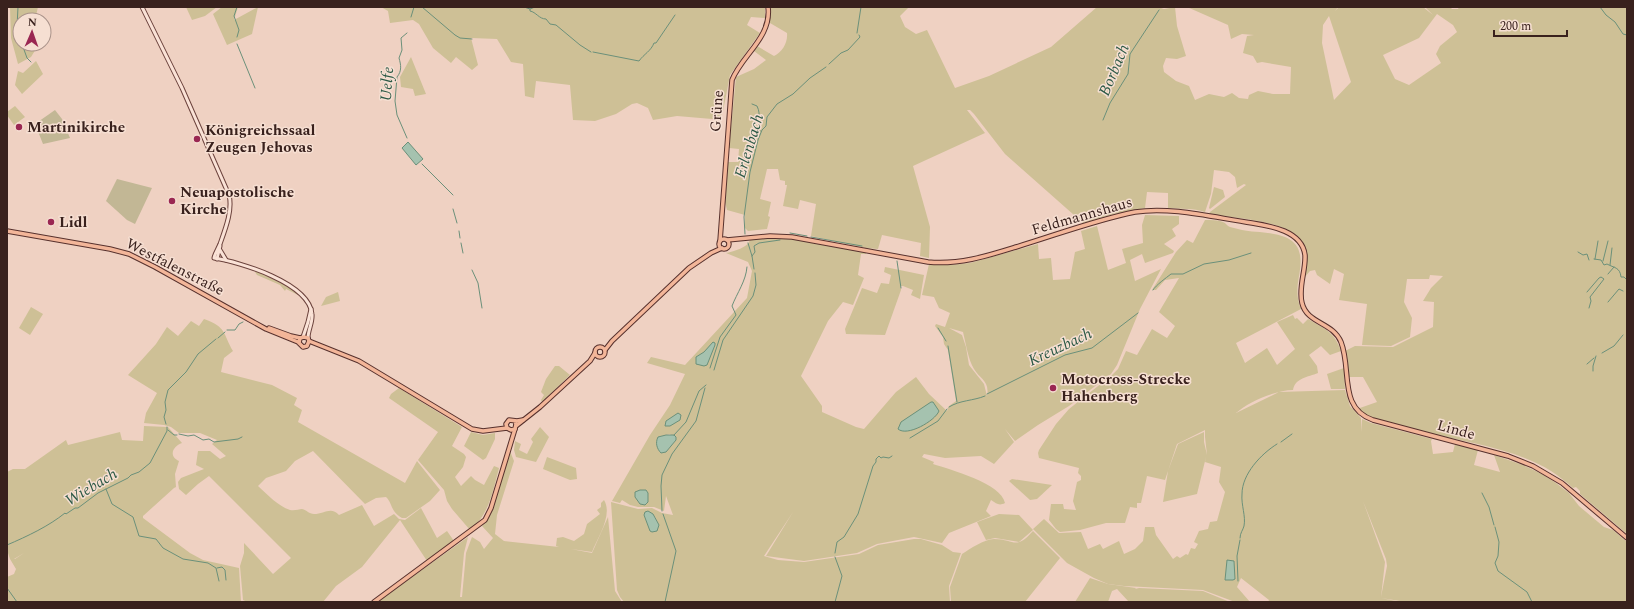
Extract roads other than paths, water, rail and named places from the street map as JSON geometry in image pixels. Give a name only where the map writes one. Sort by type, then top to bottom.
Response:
[{"type":"main road","points":[[142,7],[182,88],[228,194],[230,202],[228,217],[216,258]]},
{"type":"main road","name":"Grüne","points":[[720,242],[732,80],[739,67],[766,29],[768,7]]},
{"type":"main road","name":"Feldmannshaus","points":[[720,242],[726,239],[764,236],[792,237],[939,263],[970,260],[1136,212],[1174,212],[1276,227],[1290,234],[1299,242],[1304,251],[1305,258],[1301,290],[1302,304],[1311,318],[1332,329],[1337,335],[1345,355],[1348,377]]},
{"type":"main road","name":"Grüne","points":[[721,227],[729,245]]},
{"type":"main road","name":"Westfalenstraße","points":[[7,231],[110,249],[129,254],[266,329],[301,339]]},
{"type":"main road","points":[[590,361],[597,348],[602,347],[612,340],[690,268],[711,253],[722,248],[727,248],[729,245],[741,239]]},
{"type":"main road","points":[[720,242],[722,248]]},
{"type":"main road","points":[[711,253],[720,242]]},
{"type":"main road","points":[[216,258],[220,250],[220,246]]},
{"type":"main road","points":[[220,250],[226,260]]},
{"type":"main road","points":[[216,258],[254,268],[287,285],[304,297],[311,309],[312,317],[308,342],[303,347],[301,339],[306,329],[311,309]]},
{"type":"main road","points":[[301,339],[363,364],[466,426],[483,431],[516,427]]},
{"type":"main road","points":[[374,602],[485,520],[491,508],[516,427],[590,361],[598,356],[604,355],[605,350],[612,340]]},
{"type":"main road","points":[[602,347],[605,350]]},
{"type":"main road","points":[[595,353],[598,356]]},
{"type":"main road","name":"Linde","points":[[1348,377],[1349,394],[1357,411],[1368,418],[1517,459],[1533,466],[1556,479],[1627,538]]},
{"type":"main road","points":[[498,429],[509,420],[515,421],[524,419]]},
{"type":"main road","points":[[515,421],[516,427]]},
{"type":"main road","points":[[506,424],[512,437]]},
{"type":"waterway","points":[[18,7],[18,12]]},
{"type":"waterway","points":[[237,7],[234,16],[239,30],[237,37]]},
{"type":"waterway","name":"Uelfe","points":[[411,17],[414,7]]},
{"type":"waterway","points":[[422,7],[455,35],[460,38],[472,39]]},
{"type":"waterway","points":[[524,7],[530,9],[535,7]]},
{"type":"waterway","name":"Erlenbach","points":[[857,33],[861,7]]},
{"type":"waterway","points":[[1600,7],[1606,15],[1615,22],[1623,34],[1627,35]]},
{"type":"waterway","points":[[530,9],[530,11],[541,18],[546,19],[550,24],[556,25],[591,52]]},
{"type":"waterway","name":"Borbach","points":[[1103,120],[1110,103],[1128,74],[1130,54],[1159,10]]},
{"type":"waterway","points":[[593,52],[639,61],[654,43],[656,43],[675,15]]},
{"type":"waterway","name":"Uelfe","points":[[407,33],[401,38],[402,50],[399,58],[401,68],[397,77],[395,101],[397,115],[407,138]]},
{"type":"waterway","name":"Erlenbach","points":[[829,64],[841,53],[848,50],[860,37],[859,35]]},
{"type":"waterway","points":[[237,44],[255,88]]},
{"type":"waterway","points":[[25,52],[27,58],[31,62]]},
{"type":"waterway","name":"Erlenbach","points":[[745,234],[744,217],[750,172],[758,140],[762,130],[766,126],[767,117],[777,104],[793,94],[810,78],[826,67]]},
{"type":"waterway","points":[[752,104],[757,106],[760,131]]},
{"type":"waterway","name":"Uelfe","points":[[422,164],[453,195]]},
{"type":"waterway","name":"Uelfe","points":[[453,209],[457,223]]},
{"type":"waterway","name":"Uelfe","points":[[459,231],[460,238]]},
{"type":"waterway","points":[[790,233],[807,236]]},
{"type":"waterway","points":[[811,237],[862,246]]},
{"type":"waterway","points":[[752,256],[755,252],[754,246],[759,243],[780,240]]},
{"type":"waterway","points":[[1595,259],[1598,241]]},
{"type":"waterway","points":[[1603,261],[1608,241]]},
{"type":"waterway","name":"Uelfe","points":[[461,243],[463,253]]},
{"type":"waterway","name":"Erlenbach","points":[[748,243],[754,269]]},
{"type":"waterway","points":[[1610,265],[1612,248]]},
{"type":"waterway","points":[[1578,252],[1583,255],[1587,254],[1589,260]]},
{"type":"waterway","name":"Kreuzbach","points":[[1153,290],[1171,274],[1183,274],[1204,264],[1229,260],[1251,253]]},
{"type":"waterway","points":[[1594,259],[1601,260],[1604,265],[1607,264],[1616,268],[1621,277],[1624,277],[1627,280]]},
{"type":"waterway","points":[[897,261],[901,288]]},
{"type":"waterway","name":"Erlenbach","points":[[710,368],[720,337],[736,315],[732,306],[743,282],[747,267]]},
{"type":"waterway","points":[[1608,274],[1614,267]]},
{"type":"waterway","name":"Uelfe","points":[[472,270],[478,283],[482,308]]},
{"type":"waterway","name":"Erlenbach","points":[[714,370],[723,340],[753,296],[756,285],[755,273]]},
{"type":"waterway","points":[[1587,292],[1599,278],[1601,277],[1604,279],[1590,297],[1591,301],[1589,308]]},
{"type":"waterway","points":[[1608,302],[1619,289],[1623,291]]},
{"type":"waterway","name":"Kreuzbach","points":[[987,394],[1065,355],[1092,348],[1138,313]]},
{"type":"waterway","name":"Wiebach","points":[[227,330],[235,330],[239,324],[243,322]]},
{"type":"waterway","points":[[938,328],[946,341]]},
{"type":"waterway","name":"Wiebach","points":[[218,338],[225,332]]},
{"type":"waterway","points":[[1602,353],[1614,346],[1623,335]]},
{"type":"waterway","name":"Wiebach","points":[[166,424],[164,417],[166,410],[165,402],[168,390],[186,372],[198,354],[216,339]]},
{"type":"waterway","points":[[948,346],[957,402]]},
{"type":"waterway","points":[[1593,371],[1596,356]]},
{"type":"waterway","points":[[1587,364],[1594,358]]},
{"type":"waterway","points":[[674,435],[686,422],[699,391],[706,385]]},
{"type":"waterway","name":"Erlenbach","points":[[662,511],[662,475],[672,454],[696,421],[705,388]]},
{"type":"waterway","name":"Kreuzbach","points":[[949,407],[985,396]]},
{"type":"waterway","name":"Kreuzbach","points":[[910,438],[938,421],[947,409]]},
{"type":"waterway","name":"Wiebach","points":[[7,545],[38,530],[65,513],[66,514],[75,508],[78,508],[98,493],[139,472],[150,463],[167,431],[167,427]]},
{"type":"waterway","points":[[168,430],[174,435],[177,435]]},
{"type":"waterway","points":[[179,434],[188,436],[194,435],[203,440],[209,439],[214,442],[238,439],[242,437]]},
{"type":"waterway","points":[[1281,442],[1292,434]]},
{"type":"waterway","points":[[1240,538],[1244,526],[1242,498],[1245,479],[1259,459],[1277,444]]},
{"type":"waterway","name":"Kreuzbach","points":[[835,553],[837,542],[844,537],[858,514],[876,459],[879,456],[881,458],[889,458],[892,456]]},
{"type":"waterway","points":[[106,489],[112,504],[133,517],[139,536],[156,539],[163,548],[183,559],[208,563],[216,568],[219,581]]},
{"type":"waterway","points":[[1482,493],[1489,507],[1494,525]]},
{"type":"waterway","name":"Erlenbach","points":[[663,514],[676,551],[665,602]]},
{"type":"waterway","points":[[1495,527],[1499,542],[1498,556],[1495,563],[1498,571],[1527,592],[1532,602]]},
{"type":"waterway","points":[[1238,581],[1237,556],[1240,540]]},
{"type":"waterway","name":"Kreuzbach","points":[[835,557],[842,576],[835,602]]},
{"type":"waterway","points":[[217,568],[222,567],[225,570],[226,580]]},
{"type":"waterway","points":[[7,588],[17,602]]},
{"type":"place","name":"Martinikirche","points":[[19,127]]},
{"type":"place","name":"Königreichssaal Zeugen Jehovas","points":[[197,139]]},
{"type":"place","name":"Neuapostolische Kirche","points":[[172,201]]},
{"type":"place","name":"Lidl","points":[[51,222]]},
{"type":"place","name":"Motocross-Strecke Hahenberg","points":[[1053,388]]}]
